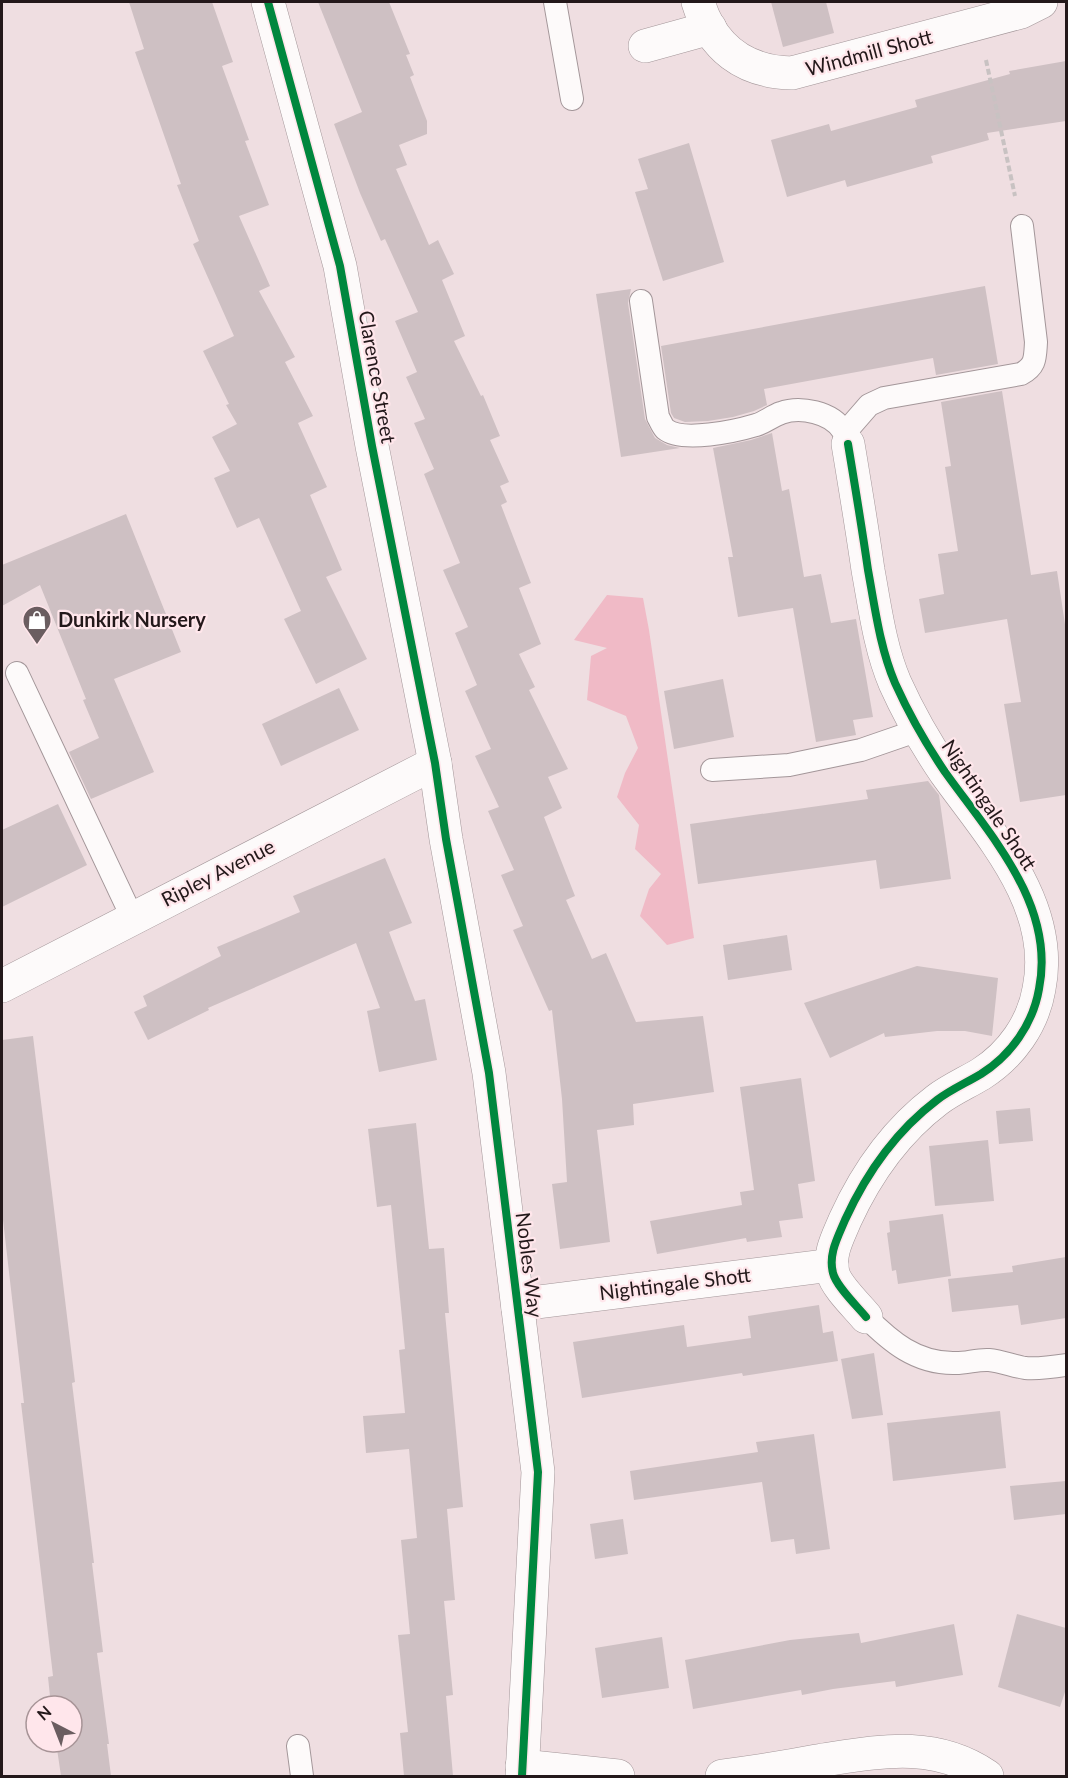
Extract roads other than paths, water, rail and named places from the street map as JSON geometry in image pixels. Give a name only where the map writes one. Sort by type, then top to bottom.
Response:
[{"type":"street","name":"Clarence Street","points":[[268,2],[340,266],[372,446],[435,763]]},
{"type":"street","name":"Windmill Shott","points":[[645,46],[704,15],[717,40],[734,56],[751,66],[772,72],[792,73],[1021,12],[1041,2]]},
{"type":"street","name":"Nightingale Shott","points":[[518,1308],[530,1303],[832,1265],[835,1242],[853,1202],[880,1158],[902,1133],[938,1100],[998,1061],[1012,1047],[1033,1013],[1042,969],[1041,946],[1036,924],[1020,880],[919,730],[894,681],[878,624],[848,444]]},
{"type":"street","name":"Ripley Avenue","points":[[2,986],[132,917],[435,763]]},
{"type":"street","name":"Nobles Way","points":[[435,763],[446,839],[489,1073],[538,1472],[522,1771]]},
{"type":"street","points":[[832,1265],[833,1276],[866,1317]]},
{"type":"street","points":[[722,1776],[884,1750],[916,1751],[952,1760],[987,1776]]},
{"type":"street","points":[[522,1771],[618,1776]]},
{"type":"lane","points":[[555,2],[573,99]]},
{"type":"lane","points":[[848,444],[849,428],[869,405],[884,398],[1021,374],[1031,368],[1035,357],[1036,342],[1022,226]]},
{"type":"lane","name":"Nightingale Shott","points":[[641,301],[658,417],[665,429],[678,435],[693,436],[758,425],[781,413],[793,410],[808,411],[835,422],[843,431],[848,444]]},
{"type":"lane","points":[[16,673],[132,917]]},
{"type":"lane","name":"Nightingale Shott","points":[[712,770],[789,765],[861,750],[919,730]]},
{"type":"lane","points":[[866,1317],[901,1348],[933,1362],[955,1364],[991,1360],[1027,1368],[1066,1365]]},
{"type":"lane","points":[[298,1746],[302,1776]]},
{"type":"place","name":"Dunkirk Nursery","points":[[37,646]]}]
